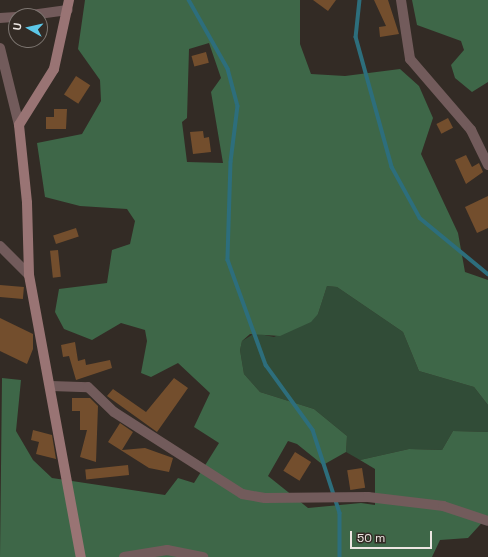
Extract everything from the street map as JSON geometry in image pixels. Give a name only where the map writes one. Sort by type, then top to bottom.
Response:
[{"type":"street","points":[[401,0],[410,59],[471,130],[488,165]]},
{"type":"street","points":[[19,125],[54,69],[69,5],[48,10]]},
{"type":"street","points":[[0,48],[3,74],[19,125],[27,203],[29,275],[51,386],[67,489],[81,557]]},
{"type":"street","points":[[0,246],[29,275]]},
{"type":"street","points":[[51,386],[88,387],[114,412],[242,494],[265,498],[341,496],[443,506],[488,521]]},
{"type":"street","points":[[124,557],[167,550],[203,557]]},
{"type":"green space","points":[[85,0],[300,0],[300,44],[311,74],[345,76],[400,69],[419,86],[433,118],[421,154],[458,233],[465,272],[488,280],[488,405],[474,387],[419,371],[403,332],[337,287],[327,286],[318,314],[311,322],[280,336],[250,334],[242,341],[240,350],[244,374],[260,392],[314,409],[347,436],[346,452],[323,465],[297,444],[288,441],[268,476],[308,508],[361,503],[375,505],[375,469],[360,460],[409,449],[442,450],[453,431],[488,432],[488,516],[468,538],[440,540],[432,557],[0,557],[2,378],[21,380],[16,431],[33,460],[52,478],[165,495],[178,478],[194,483],[219,443],[194,427],[210,393],[178,363],[151,377],[141,373],[147,341],[145,330],[121,323],[92,340],[64,329],[55,312],[59,289],[107,283],[112,250],[130,244],[135,221],[127,209],[80,206],[45,197],[37,143],[82,134],[101,101],[100,80],[78,49]],"holes":[[[209,43],[221,78],[211,92],[223,163],[187,162],[182,122],[187,118],[189,49]]]},
{"type":"green space","points":[[412,0],[488,0],[488,82],[472,92],[455,78],[451,65],[464,50],[461,41],[417,25]]},
{"type":"green space","points":[[327,286],[337,287],[403,332],[419,371],[474,387],[488,405],[488,432],[453,431],[442,450],[409,449],[360,460],[346,452],[347,436],[314,409],[260,392],[244,374],[240,350],[242,341],[255,333],[274,337],[318,314]]},
{"type":"building","points":[[313,0],[336,0],[328,11]]},
{"type":"building","points":[[374,0],[388,0],[399,34],[380,37],[379,27],[386,26]]},
{"type":"building","points":[[206,52],[209,63],[194,67],[192,56]]},
{"type":"building","points":[[76,76],[90,85],[78,104],[64,94]]},
{"type":"building","points":[[54,109],[67,109],[66,129],[46,129],[46,117],[54,117]]},
{"type":"building","points":[[448,118],[453,128],[441,134],[436,124]]},
{"type":"building","points":[[203,131],[204,138],[209,137],[211,152],[193,154],[190,132]]},
{"type":"building","points":[[466,155],[472,167],[479,163],[483,172],[466,184],[455,160]]},
{"type":"building","points":[[488,196],[488,228],[477,233],[465,207]]},
{"type":"building","points":[[76,228],[79,237],[56,244],[53,235]]},
{"type":"building","points":[[58,250],[61,277],[53,278],[50,251]]},
{"type":"building","points":[[0,285],[24,287],[23,299],[0,297]]},
{"type":"building","points":[[0,318],[33,334],[33,349],[27,364],[0,351]]},
{"type":"building","points":[[75,342],[78,361],[85,359],[86,365],[110,360],[112,368],[76,380],[69,356],[63,357],[61,345]]},
{"type":"building","points":[[174,378],[188,388],[157,432],[107,396],[113,389],[146,412]]},
{"type":"building","points":[[72,398],[90,398],[98,406],[96,462],[80,457],[87,430],[80,430],[80,411],[72,411]]},
{"type":"building","points":[[120,423],[133,432],[122,450],[145,448],[173,458],[169,472],[149,468],[108,442]]},
{"type":"building","points":[[33,430],[52,435],[56,459],[36,454],[39,442],[31,440]]},
{"type":"building","points":[[295,452],[311,462],[299,481],[283,471]]},
{"type":"building","points":[[128,465],[129,475],[86,479],[85,469]]},
{"type":"building","points":[[362,468],[365,488],[350,490],[347,470]]},
{"type":"waterway","points":[[189,0],[228,69],[238,106],[231,162],[228,260],[266,365],[313,430],[340,513],[340,557]]},
{"type":"waterway","points":[[360,0],[356,37],[392,167],[420,218],[488,274]]}]
